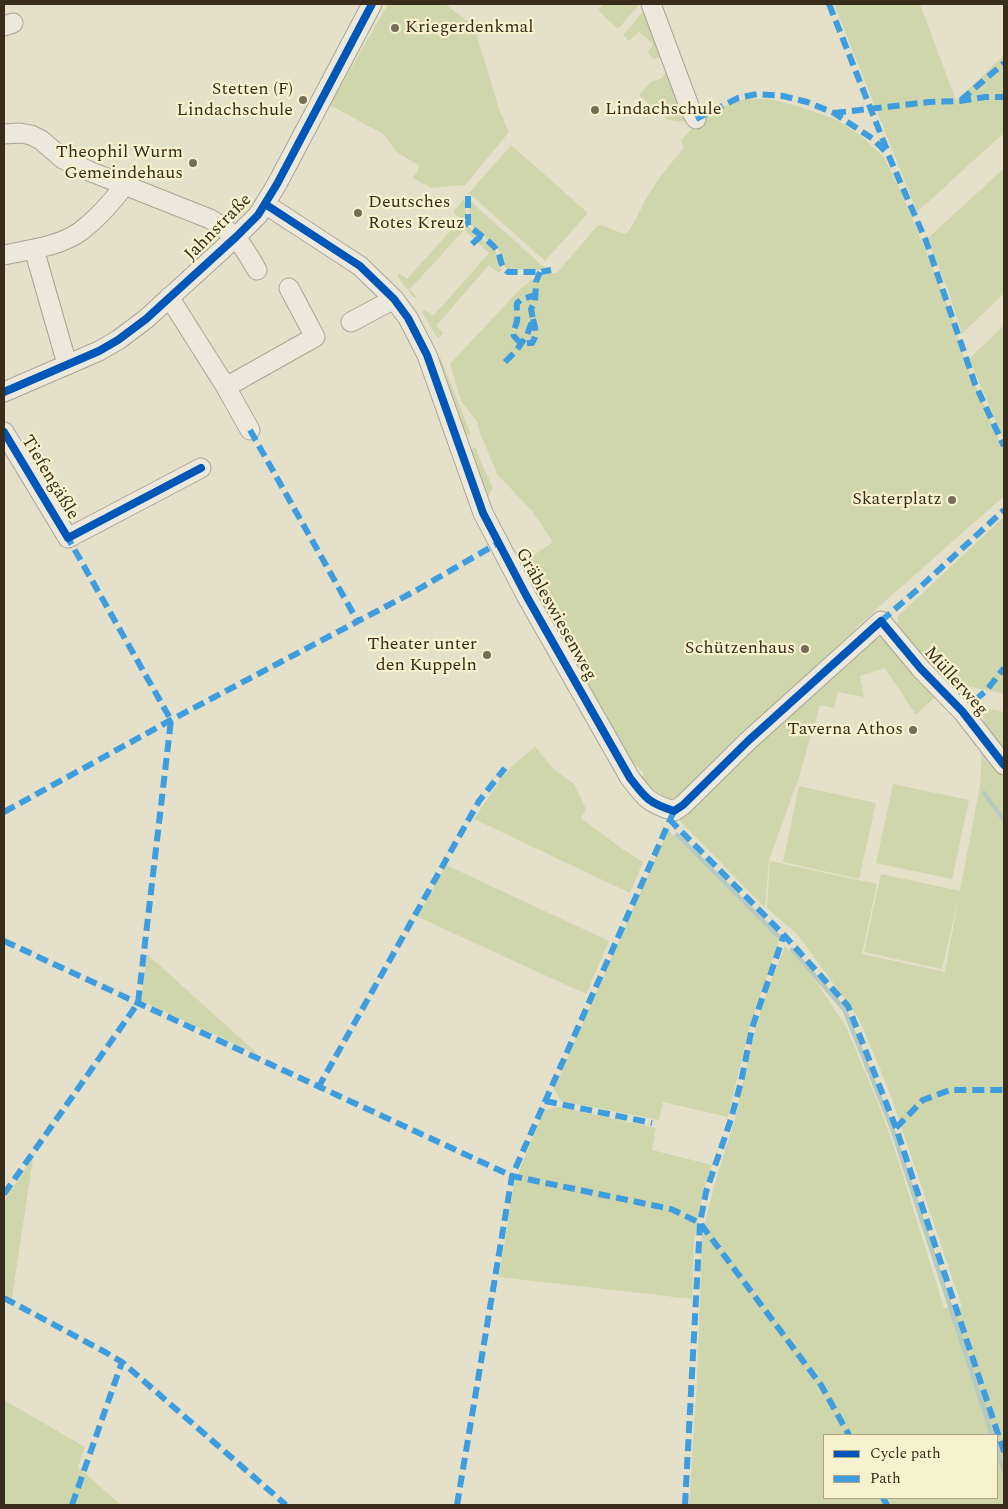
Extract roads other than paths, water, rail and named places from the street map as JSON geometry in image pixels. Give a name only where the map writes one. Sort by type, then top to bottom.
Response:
[{"type":"street","name":"Jahnstraße","points":[[4,392],[118,340],[146,319],[236,238],[265,204],[372,4]]},
{"type":"street","points":[[651,4],[691,111],[696,119]]},
{"type":"street","points":[[4,134],[20,133],[31,135],[41,140],[63,159],[124,186],[210,219],[224,228],[243,245],[257,270]]},
{"type":"street","points":[[4,255],[52,244],[80,232],[110,205],[124,186]]},
{"type":"street","name":"Gräbleswiesenweg","points":[[265,204],[353,261],[385,279],[394,299],[408,318],[427,355],[483,513],[498,543],[630,778],[640,792],[653,804],[674,811],[683,805],[748,741],[881,620]]},
{"type":"street","points":[[34,249],[67,364]]},
{"type":"street","points":[[226,388],[315,337],[289,288]]},
{"type":"street","points":[[169,297],[250,430]]},
{"type":"street","points":[[351,322],[394,299]]},
{"type":"street","name":"Tiefengäßle","points":[[4,432],[68,538],[201,468]]},
{"type":"street","name":"Müllerweg","points":[[881,620],[922,669],[958,705],[1004,765]]},
{"type":"waterway","points":[[984,793],[1004,820]]},
{"type":"waterway","points":[[677,835],[781,939]]},
{"type":"waterway","points":[[792,950],[844,1009],[892,1128],[992,1434]]},
{"type":"waterway","points":[[998,1454],[1004,1472]]},
{"type":"place","name":"Kriegerdenkmal","points":[[395,28]]},
{"type":"place","name":"Stetten (F) Lindachschule","points":[[303,100]]},
{"type":"place","name":"Lindachschule","points":[[595,110]]},
{"type":"place","name":"Theophil Wurm Gemeindehaus","points":[[193,163]]},
{"type":"place","name":"Deutsches Rotes Kreuz","points":[[358,213]]},
{"type":"place","name":"Skaterplatz","points":[[952,500]]},
{"type":"place","name":"Schützenhaus","points":[[805,649]]},
{"type":"place","name":"Theater unter den Kuppeln","points":[[487,655]]},
{"type":"place","name":"Taverna Athos","points":[[913,730]]}]
